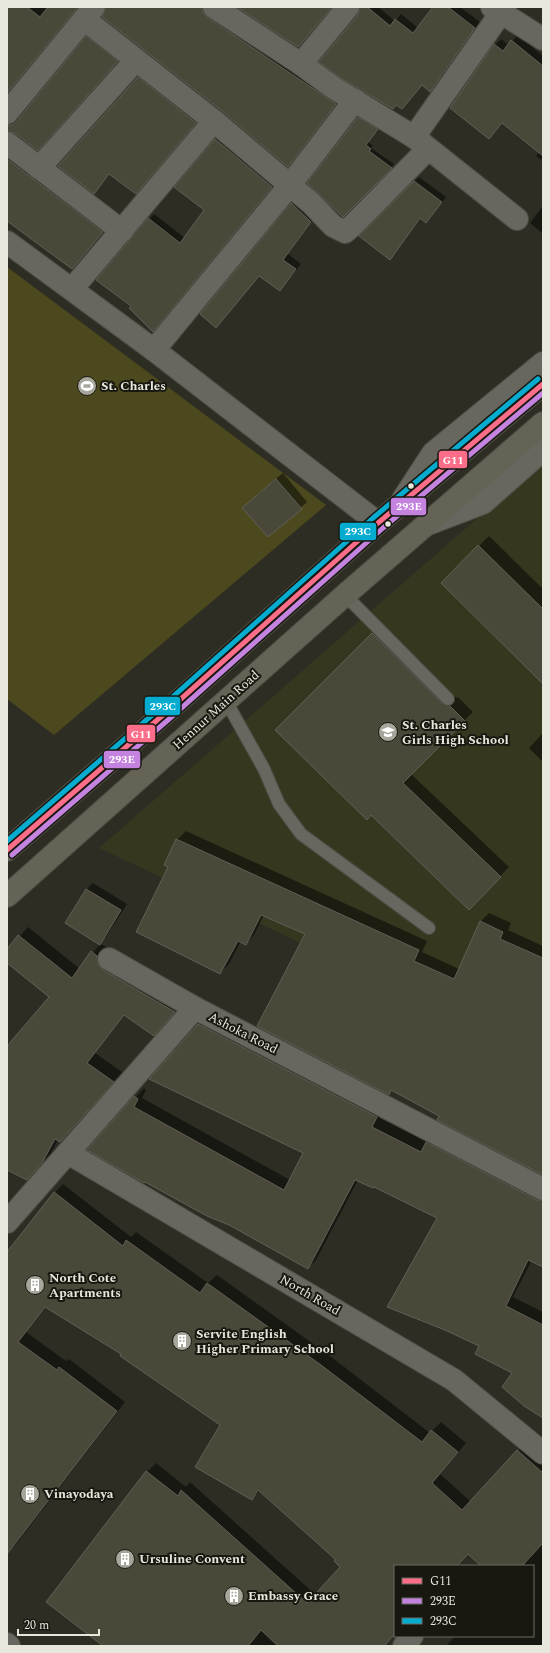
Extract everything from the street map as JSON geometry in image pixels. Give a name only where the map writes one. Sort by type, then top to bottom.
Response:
[{"type":"main road","points":[[7,850],[163,715],[378,523],[543,384]]},
{"type":"main road","name":"Hennur Main Road","points":[[7,896],[426,524],[538,436]]},
{"type":"street","points":[[214,7],[301,64],[334,88],[421,143],[517,220]]},
{"type":"street","points":[[301,64],[348,7]]},
{"type":"street","points":[[7,113],[89,13],[136,60],[214,120],[290,185],[333,226],[345,232],[354,224],[421,143],[499,9],[543,39]]},
{"type":"street","points":[[39,168],[136,60]]},
{"type":"street","points":[[154,350],[290,185],[355,100]]},
{"type":"street","points":[[72,289],[214,120]]},
{"type":"street","points":[[7,143],[122,230]]},
{"type":"street","points":[[7,242],[154,350],[378,523]]},
{"type":"street","points":[[398,506],[433,453],[543,363]]},
{"type":"street","points":[[109,959],[196,1008]]},
{"type":"street","name":"Ashoka Road","points":[[7,1222],[196,1008],[543,1189]]},
{"type":"street","name":"North Road","points":[[68,1153],[454,1380],[543,1453]]},
{"type":"street","points":[[404,1646],[411,1637]]},
{"type":"lane","points":[[345,595],[448,699]]},
{"type":"lane","points":[[226,701],[264,769],[279,804],[301,834],[429,928]]},
{"type":"shaded area","name":"St. Charles","points":[[7,267],[326,505],[54,735],[7,699]]},
{"type":"shaded area","name":"St. Charles Girls High School","points":[[543,461],[543,1057],[99,848]]},
{"type":"building","points":[[7,7],[27,7],[40,17],[48,7],[78,7],[7,93]]},
{"type":"building","points":[[106,7],[202,7],[203,13],[207,17],[336,104],[288,167],[222,111],[102,17]]},
{"type":"building","points":[[237,7],[332,7],[298,47]]},
{"type":"building","points":[[360,7],[367,7],[390,26],[395,19],[413,33],[433,7],[448,7],[475,28],[430,92],[422,85],[402,109],[396,105],[393,109],[341,78],[319,62],[358,15]]},
{"type":"building","points":[[86,36],[118,61],[38,151],[15,133],[7,131],[7,125],[12,125],[17,121]]},
{"type":"building","points":[[511,40],[543,66],[543,156],[502,123],[489,139],[450,108],[494,44],[503,51]]},
{"type":"building","points":[[138,77],[196,123],[136,194],[109,174],[94,194],[58,166]]},
{"type":"building","points":[[358,117],[378,129],[366,145],[371,149],[369,151],[392,168],[343,217],[307,183]]},
{"type":"building","points":[[215,139],[272,187],[153,332],[129,308],[131,306],[96,280],[148,218],[180,243],[204,210],[174,187]]},
{"type":"building","points":[[7,159],[103,232],[72,269],[7,221]]},
{"type":"building","points":[[414,181],[442,202],[426,223],[420,218],[390,260],[359,236]]},
{"type":"building","points":[[291,203],[311,222],[283,260],[296,269],[280,291],[259,276],[216,328],[200,314]]},
{"type":"building","points":[[276,479],[302,509],[268,537],[242,508]]},
{"type":"building","points":[[478,545],[543,609],[543,684],[441,583]]},
{"type":"building","points":[[372,633],[443,704],[450,706],[465,721],[403,783],[501,877],[469,910],[371,815],[367,820],[275,730]]},
{"type":"building","points":[[176,839],[419,950],[414,961],[454,979],[480,921],[503,932],[500,939],[543,958],[543,1175],[437,1120],[439,1116],[391,1090],[389,1095],[257,1026],[305,934],[261,915],[246,945],[238,941],[220,974],[136,932],[168,867],[164,865]]},
{"type":"building","points":[[86,889],[121,910],[100,945],[65,923]]},
{"type":"building","points":[[18,935],[72,978],[91,951],[97,956],[98,965],[103,970],[175,1012],[154,1036],[124,1015],[87,1063],[114,1082],[60,1142],[55,1139],[42,1163],[27,1180],[7,1170],[7,1046],[49,997],[7,963],[7,949]]},
{"type":"building","points":[[198,1024],[377,1117],[372,1127],[421,1152],[426,1142],[537,1200],[543,1201],[543,1267],[528,1260],[506,1306],[543,1325],[543,1418],[524,1406],[502,1387],[512,1373],[475,1354],[479,1346],[445,1330],[387,1307],[437,1218],[374,1187],[373,1188],[355,1180],[308,1269],[229,1225],[207,1216],[145,1182],[144,1183],[87,1150],[134,1096],[138,1099],[134,1107],[284,1190],[303,1153],[149,1079]]},
{"type":"building","points":[[54,1192],[123,1246],[126,1240],[200,1293],[207,1283],[321,1365],[422,1442],[431,1430],[458,1452],[432,1483],[462,1510],[517,1450],[543,1473],[543,1543],[523,1565],[480,1565],[468,1554],[458,1565],[394,1565],[394,1635],[384,1646],[278,1646],[261,1630],[248,1646],[103,1646],[46,1602],[146,1471],[178,1496],[181,1490],[307,1603],[340,1567],[334,1561],[335,1559],[258,1490],[252,1500],[195,1467],[220,1425],[120,1356],[121,1354],[45,1307],[18,1342],[57,1370],[59,1367],[117,1411],[7,1554],[7,1252]]},
{"type":"transit line","name":"293C","points":[[7,841],[158,710],[373,518],[538,379]]},
{"type":"transit line","name":"G11","points":[[7,850],[163,715],[378,523],[543,384]]},
{"type":"transit line","name":"293E","points":[[12,855],[168,720],[383,528],[543,393]]},
{"type":"place","name":"St. Charles","points":[[87,386]]},
{"type":"place","name":"St. Charles Girls High School","points":[[388,732]]},
{"type":"place","name":"North Cote Apartments","points":[[35,1285]]},
{"type":"place","name":"Servite English Higher Primary School","points":[[182,1341]]},
{"type":"place","name":"Vinayodaya","points":[[30,1494]]},
{"type":"place","name":"Ursuline Convent","points":[[125,1559]]},
{"type":"place","name":"Embassy Grace","points":[[234,1596]]}]
